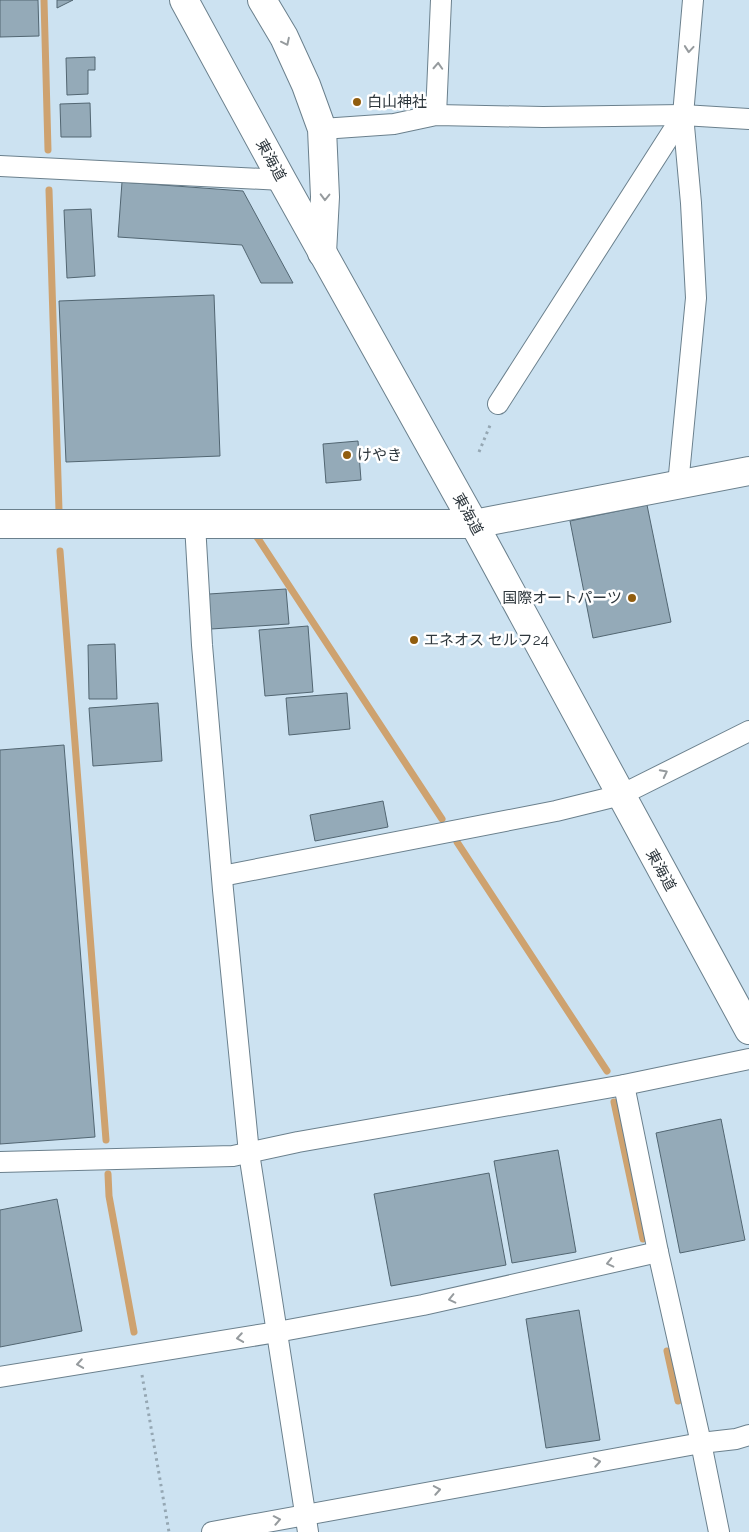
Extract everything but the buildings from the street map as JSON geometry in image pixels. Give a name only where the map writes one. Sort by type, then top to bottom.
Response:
[{"type":"main road","name":"東海道","points":[[184,0],[322,253],[474,524],[749,1030]]},
{"type":"main road","points":[[262,0],[284,37],[306,85],[322,129],[325,197],[322,253]]},
{"type":"main road","points":[[0,524],[474,524],[749,471]]},
{"type":"street","points":[[436,115],[441,0]]},
{"type":"street","points":[[678,485],[696,298],[691,203],[683,115],[693,0]]},
{"type":"street","points":[[322,129],[394,124],[436,115],[543,117],[683,115],[749,119]]},
{"type":"street","points":[[498,404],[683,115]]},
{"type":"street","points":[[0,166],[282,180]]},
{"type":"street","points":[[195,524],[202,645],[249,1152],[307,1523]]},
{"type":"street","points":[[222,876],[556,811],[621,795],[749,731]]},
{"type":"street","points":[[0,1162],[233,1156],[307,1140],[624,1085],[749,1059]]},
{"type":"street","points":[[624,1085],[719,1532]]},
{"type":"street","points":[[0,1377],[277,1332],[423,1305],[658,1252]]},
{"type":"street","points":[[212,1532],[307,1523],[701,1443],[749,1435]]},
{"type":"path","points":[[479,452],[498,404]]},
{"type":"path","points":[[139,1355],[169,1532]]},
{"type":"waterway","points":[[44,0],[48,150]]},
{"type":"waterway","points":[[49,190],[59,510]]},
{"type":"waterway","points":[[255,534],[442,819]]},
{"type":"waterway","points":[[60,551],[106,1140]]},
{"type":"waterway","points":[[457,842],[607,1071]]},
{"type":"waterway","points":[[614,1102],[643,1239]]},
{"type":"waterway","points":[[108,1174],[109,1196],[134,1332]]},
{"type":"waterway","points":[[667,1351],[678,1401]]},
{"type":"place","name":"白山神社","points":[[357,102]]},
{"type":"place","name":"けやき","points":[[347,455]]},
{"type":"place","name":"国際オートパーツ","points":[[632,598]]},
{"type":"place","name":"エネオス セルフ24","points":[[414,640]]}]
